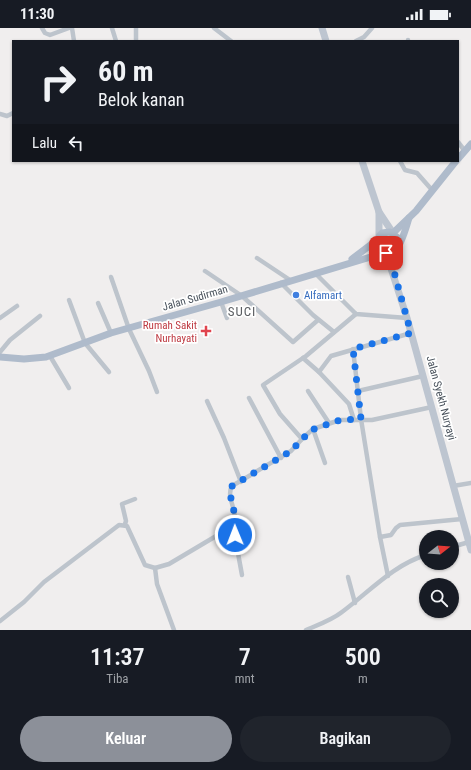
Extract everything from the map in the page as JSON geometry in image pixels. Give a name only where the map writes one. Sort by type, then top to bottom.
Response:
[{"type":"main road","points":[[322,28],[326,40]]},
{"type":"main road","points":[[459,158],[471,144]]},
{"type":"main road","points":[[362,162],[379,212],[398,238],[392,267]]},
{"type":"main road","points":[[393,233],[409,218],[455,162]]},
{"type":"main road","points":[[379,212],[379,249],[385,253],[397,247],[409,218]]},
{"type":"main road","points":[[378,238],[387,231],[393,233]]},
{"type":"main road","name":"Jalan Sudirman","points":[[349,262],[378,238]]},
{"type":"main road","name":"Jalan Sudirman","points":[[0,357],[24,359],[50,356],[110,334],[242,296],[349,262],[385,253]]},
{"type":"main road","name":"Jalan Syekh Nuryayi","points":[[385,253],[392,267],[407,318],[470,546]]},
{"type":"street","points":[[42,28],[45,33],[50,35],[69,28]]},
{"type":"street","points":[[72,28],[74,40]]},
{"type":"street","points":[[112,28],[116,40]]},
{"type":"street","points":[[136,28],[136,40]]},
{"type":"street","points":[[214,28],[229,40]]},
{"type":"street","points":[[358,40],[364,37],[372,28]]},
{"type":"street","points":[[0,114],[7,116],[12,114]]},
{"type":"street","points":[[459,143],[465,151]]},
{"type":"street","points":[[401,162],[405,170],[415,171],[432,190]]},
{"type":"street","points":[[257,258],[290,280]]},
{"type":"street","points":[[206,271],[242,296],[293,342],[318,320]]},
{"type":"street","points":[[315,273],[356,314],[407,318]]},
{"type":"street","points":[[111,277],[129,329],[149,371],[157,392]]},
{"type":"street","points":[[281,283],[318,320],[334,332]]},
{"type":"street","points":[[68,300],[85,343],[109,372]]},
{"type":"street","points":[[221,302],[227,318]]},
{"type":"street","points":[[98,303],[110,334]]},
{"type":"street","points":[[0,318],[17,306]]},
{"type":"street","points":[[302,438],[280,414],[263,384],[303,358],[356,314]]},
{"type":"street","points":[[0,352],[10,340],[40,316]]},
{"type":"street","points":[[319,372],[331,356],[411,333]]},
{"type":"street","points":[[353,349],[361,419],[380,538],[388,576]]},
{"type":"street","points":[[50,356],[69,388]]},
{"type":"street","points":[[303,358],[319,372],[349,404],[354,420]]},
{"type":"street","points":[[358,391],[423,376]]},
{"type":"street","points":[[308,391],[329,423]]},
{"type":"street","points":[[249,398],[281,458]]},
{"type":"street","points":[[207,401],[224,438],[241,482]]},
{"type":"street","points":[[242,575],[233,526],[235,516],[230,489],[232,486],[293,450],[302,438],[313,429],[329,423],[361,419],[372,420],[432,407]]},
{"type":"street","points":[[313,429],[325,463]]},
{"type":"street","points":[[453,486],[471,483]]},
{"type":"street","points":[[135,500],[122,504],[126,521],[125,524],[144,565],[155,568],[169,564],[233,526]]},
{"type":"street","points":[[380,538],[391,536],[400,525],[462,519]]},
{"type":"street","points":[[0,621],[44,582],[77,556],[119,525],[125,524]]},
{"type":"street","points":[[459,547],[470,546]]},
{"type":"street","points":[[306,630],[337,616],[388,576],[412,560],[419,558]]},
{"type":"street","points":[[155,568],[157,584],[174,630]]},
{"type":"street","points":[[348,577],[354,603]]},
{"type":"place","name":"Alfamart","points":[[296,295]]},
{"type":"place","name":"Rumah Sakit Nurhayati","points":[[206,331]]},
{"type":"district","name":"SUCI","points":[[242,311]]},
{"type":"route","points":[[235,535],[233,526],[235,516],[230,494],[230,489],[232,486],[293,450],[302,438],[311,430],[340,420],[361,419],[353,349],[411,333],[393,268],[386,253]]}]
